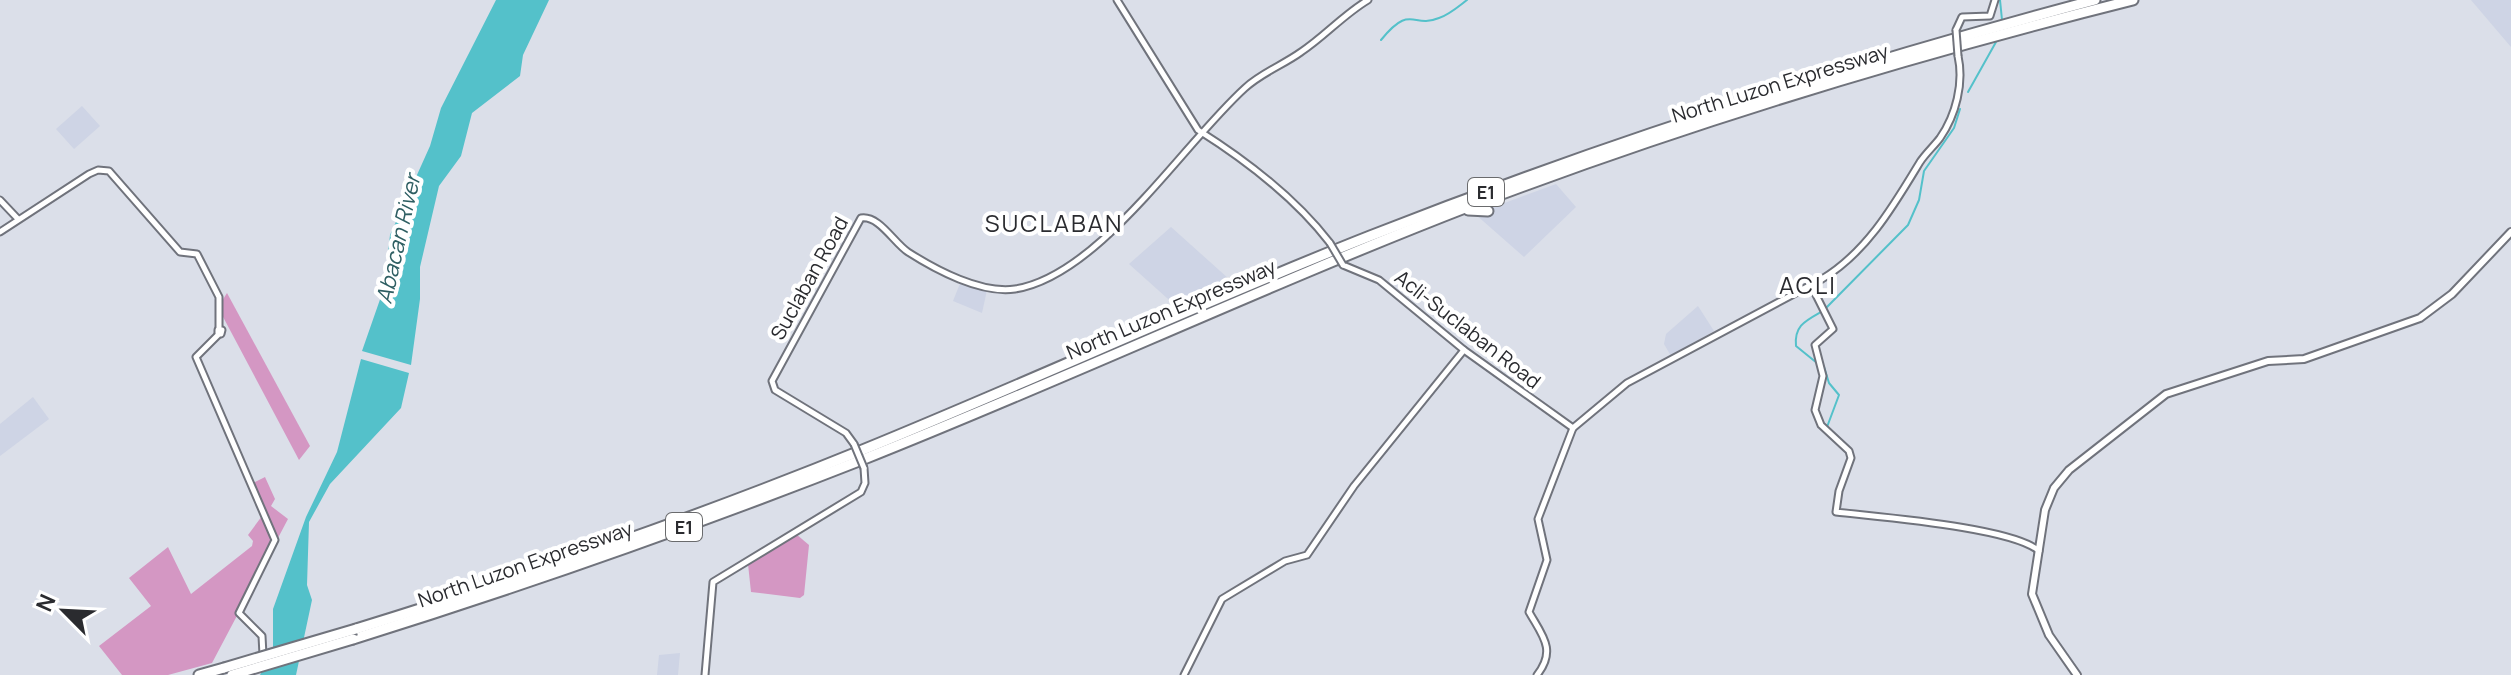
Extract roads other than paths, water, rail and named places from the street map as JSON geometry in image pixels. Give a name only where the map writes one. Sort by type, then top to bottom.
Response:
[{"type":"highway","name":"North Luzon Expressway","points":[[199,675],[228,672],[552,575],[811,480],[1404,232],[1622,153],[1987,34],[2004,25],[2095,0]]},
{"type":"highway","name":"North Luzon Expressway","points":[[355,634],[737,499],[860,451],[1313,260],[1617,145],[1800,85],[1987,34],[1999,36],[2133,0]]},
{"type":"highway","points":[[1546,187],[1550,181],[1622,153]]},
{"type":"highway","points":[[1404,232],[1468,210],[1488,211]]},
{"type":"highway","points":[[1228,284],[1246,284],[1313,260]]},
{"type":"highway","points":[[1125,338],[1175,314],[1180,307]]},
{"type":"main road","points":[[2077,675],[2049,635],[2032,600],[2043,517],[2057,485],[2069,470],[2166,394],[2268,361],[2304,359],[2420,318],[2452,294],[2511,232]]},
{"type":"street","points":[[1117,0],[1160,73],[1202,133],[1244,88],[1303,51],[1335,22],[1368,0]]},
{"type":"street","points":[[1537,675],[1548,655],[1544,635],[1529,612],[1547,560],[1537,524],[1573,428],[1627,383],[1811,285],[1839,267],[1867,240],[1943,133],[1961,77],[1956,30],[1962,17],[1990,16],[1995,0]]},
{"type":"street","name":"Acli-Suclaban Road","points":[[1202,133],[1217,140],[1292,204],[1330,243],[1343,265],[1379,280],[1464,350],[1573,428]]},
{"type":"street","name":"Suclaban Road","points":[[705,675],[713,582],[861,492],[865,483],[864,468],[846,433],[775,390],[772,381],[861,218],[873,220],[909,253],[955,276],[982,286],[1018,288],[1065,268],[1098,246],[1202,133]]},
{"type":"street","points":[[0,232],[102,169],[118,179],[180,252],[184,255],[197,254],[219,297],[219,331],[196,357],[275,540],[239,613],[256,629],[264,642],[258,675]]},
{"type":"street","points":[[0,200],[18,219]]},
{"type":"street","points":[[1811,285],[1833,329],[1815,345],[1823,376],[1815,410],[1821,425],[1849,451],[1851,458],[1839,491],[1836,512],[1904,518],[2016,537],[2040,552]]},
{"type":"street","points":[[1184,675],[1222,599],[1285,561],[1307,555],[1354,486],[1464,350]]},
{"type":"water","name":"Abacan River","points":[[496,0],[549,0],[523,55],[520,76],[472,113],[461,156],[439,186],[420,267],[420,299],[411,365],[362,351],[384,288],[390,235],[430,146],[441,108]]},
{"type":"water","points":[[361,359],[409,373],[401,408],[330,484],[309,522],[307,585],[312,600],[296,675],[260,675],[273,650],[273,609],[306,517],[337,452]]},
{"type":"waterway","points":[[1381,40],[1399,22],[1411,19],[1430,21],[1450,13],[1467,0]]},
{"type":"waterway","points":[[2000,0],[2002,20]]},
{"type":"waterway","points":[[1968,92],[1996,42]]},
{"type":"waterway","points":[[1826,308],[1908,225],[1919,200],[1924,171],[1954,128],[1960,109]]},
{"type":"waterway","points":[[1817,363],[1796,346],[1796,339],[1802,325],[1821,312]]},
{"type":"waterway","points":[[1824,367],[1829,383],[1839,395],[1827,427]]},
{"type":"district","name":"SUCLABAN","points":[[1054,222]]},
{"type":"district","name":"ACLI","points":[[1808,284]]}]
